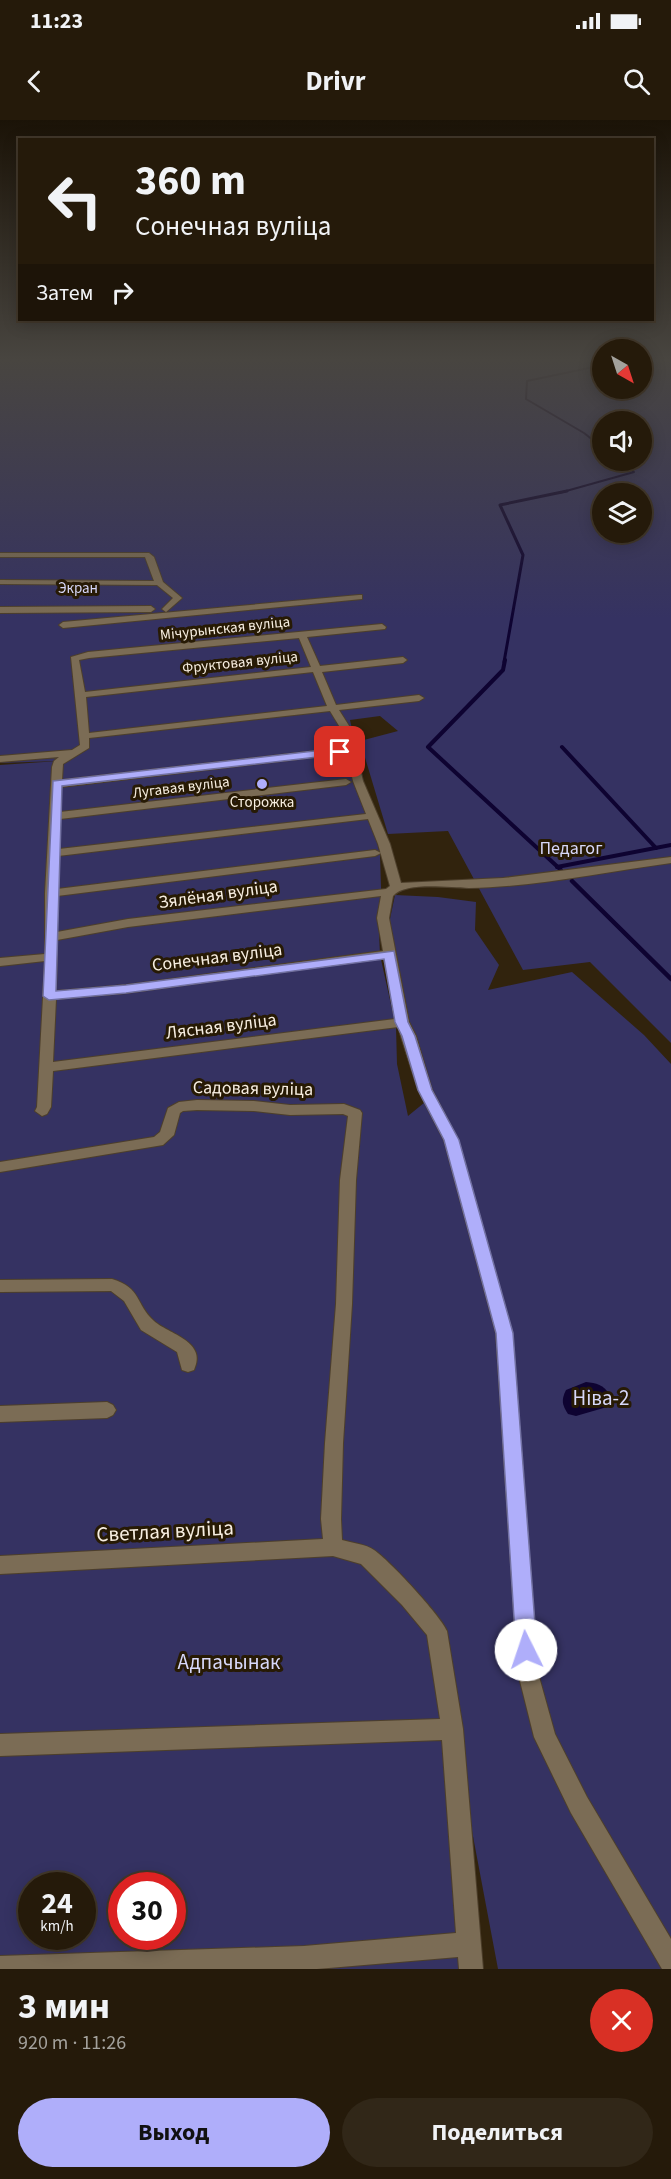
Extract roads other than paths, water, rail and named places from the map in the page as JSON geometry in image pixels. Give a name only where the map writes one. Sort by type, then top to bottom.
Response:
[{"type":"street","points":[[0,555],[137,555],[150,557],[159,583],[178,598],[168,612]]},
{"type":"street","points":[[0,582],[159,583]]},
{"type":"street","points":[[63,625],[168,612],[359,597]]},
{"type":"street","points":[[0,610],[168,612]]},
{"type":"street","name":"Мічурынская вуліца","points":[[81,694],[73,661],[77,657],[382,627]]},
{"type":"street","points":[[302,634],[334,708],[346,729],[358,782],[384,844],[393,889],[384,906],[383,918],[402,1022],[409,1036],[425,1090],[451,1140],[504,1333],[528,1673],[545,1737],[579,1805],[671,1962]]},
{"type":"street","name":"Фруктовая вуліца","points":[[81,694],[403,660]]},
{"type":"street","points":[[0,759],[64,754],[81,750],[85,746],[81,694]]},
{"type":"street","points":[[84,736],[419,698]]},
{"type":"street","points":[[56,784],[340,752]]},
{"type":"street","points":[[42,1111],[52,937],[54,816],[58,763],[68,756],[64,754]]},
{"type":"street","name":"Лугавая вуліца","points":[[54,816],[346,782]]},
{"type":"street","points":[[54,853],[364,817]]},
{"type":"street","points":[[51,893],[375,853]]},
{"type":"street","name":"Зялёная вуліца","points":[[52,937],[128,923],[411,885],[476,885],[671,860]]},
{"type":"street","name":"Сонечная вуліца","points":[[49,996],[137,987],[389,954]]},
{"type":"street","points":[[0,962],[51,957]]},
{"type":"street","name":"Лясная вуліца","points":[[46,1067],[402,1022]]},
{"type":"street","name":"Садовая вуліца","points":[[0,1167],[158,1142],[167,1135],[173,1111],[188,1105],[350,1110],[356,1118],[348,1180],[344,1315],[334,1443],[331,1519],[333,1547]]},
{"type":"street","points":[[0,1286],[112,1285],[123,1288],[130,1295],[145,1324],[183,1347],[188,1357],[188,1365]]},
{"type":"street","points":[[0,1414],[107,1410]]},
{"type":"street","name":"Светлая вуліца","points":[[0,1565],[333,1547],[367,1556],[409,1598],[436,1632],[452,1730],[471,1969]]},
{"type":"street","points":[[0,1744],[452,1730]]},
{"type":"street","points":[[0,1968],[304,1958],[470,1944]]},
{"type":"waterway","points":[[564,492],[633,471]]},
{"type":"waterway","points":[[504,662],[523,555],[500,505],[564,492]]},
{"type":"waterway","points":[[559,493],[564,492]]},
{"type":"waterway","points":[[505,660],[503,670],[428,747],[558,867]]},
{"type":"waterway","points":[[562,747],[656,848]]},
{"type":"waterway","points":[[656,848],[671,845]]},
{"type":"waterway","points":[[558,867],[656,848]]},
{"type":"waterway","points":[[558,867],[561,870]]},
{"type":"waterway","points":[[572,881],[671,979]]},
{"type":"place","name":"Сторожка","points":[[262,784]]},
{"type":"park label","name":"Экран","points":[[78,588]]},
{"type":"park label","name":"Педагог","points":[[571,848]]},
{"type":"park label","name":"Ніва-2","points":[[601,1398]]},
{"type":"park label","name":"Адпачынак","points":[[229,1662]]}]
